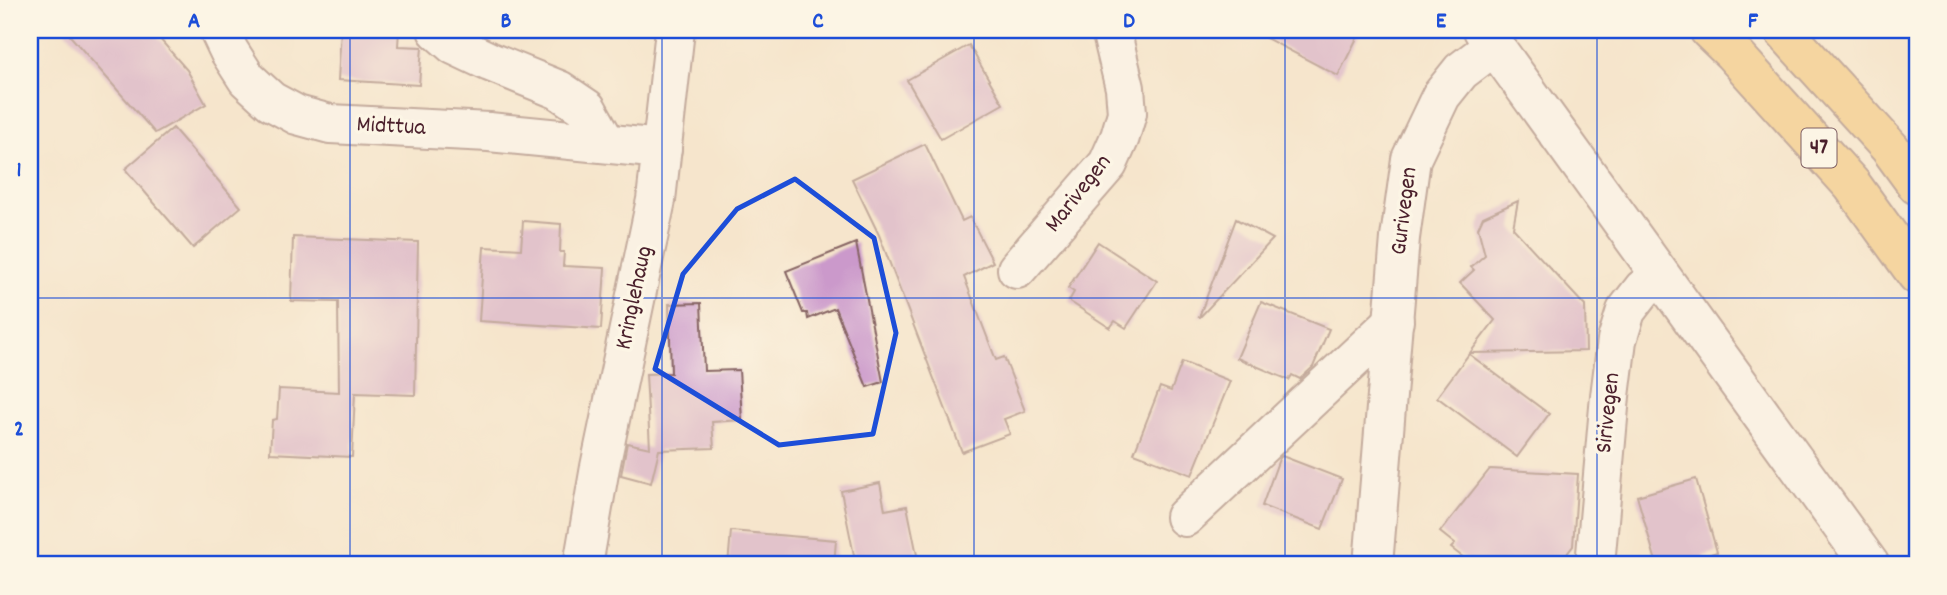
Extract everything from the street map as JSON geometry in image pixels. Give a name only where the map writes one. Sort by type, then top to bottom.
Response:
[{"type":"main road","name":"47","points":[[1709,30],[1852,185],[1917,275]]},
{"type":"main road","name":"47","points":[[1783,30],[1890,148],[1917,185]]},
{"type":"street","name":"Midttua","points":[[219,30],[247,79],[271,101],[297,115],[330,124],[489,132],[662,149]]},
{"type":"street","points":[[436,30],[454,44],[490,62],[559,90],[587,109],[606,143]]},
{"type":"street","name":"Kringlehaug","points":[[583,565],[600,467],[656,200],[675,30]]},
{"type":"street","name":"Marivegen","points":[[1017,269],[1108,164],[1120,137],[1127,113],[1125,88],[1111,30]]},
{"type":"street","points":[[1488,38],[1870,565]]},
{"type":"street","name":"Gurivegen","points":[[1373,565],[1400,238],[1410,159],[1441,96],[1488,38]]},
{"type":"street","name":"Sirivegen","points":[[1595,565],[1608,409],[1617,340],[1626,311],[1643,289],[1660,276]]},
{"type":"street","points":[[1185,517],[1394,321]]},
{"type":"highlighted area","points":[[795,179],[874,238],[896,333],[873,434],[779,445],[655,369],[683,274],[737,209]]},
{"type":"building","points":[[65,30],[152,30],[187,70],[206,104],[155,133]]},
{"type":"building","points":[[341,30],[399,30],[398,46],[422,47],[419,85],[338,80]]},
{"type":"building","points":[[1251,30],[1361,30],[1338,76]]},
{"type":"building","points":[[969,45],[1003,104],[941,139],[907,80]]},
{"type":"building","points":[[173,128],[241,207],[193,248],[125,169]]},
{"type":"building","points":[[925,144],[962,221],[970,217],[993,262],[964,277],[996,360],[1004,357],[1025,411],[1004,419],[1010,434],[962,452],[879,235],[852,179]]},
{"type":"building","points":[[1518,201],[1513,228],[1585,306],[1586,351],[1470,353],[1495,320],[1460,283],[1474,270],[1471,267],[1485,255],[1478,228],[1483,217]]},
{"type":"building","points":[[1236,219],[1273,239],[1199,317]]},
{"type":"building","points":[[523,221],[561,224],[560,252],[564,252],[563,266],[605,268],[601,329],[479,321],[484,247],[521,249]]},
{"type":"building","points":[[293,237],[418,242],[415,395],[355,393],[352,457],[270,453],[272,420],[277,419],[279,389],[339,392],[338,302],[291,301]]},
{"type":"building","points":[[1098,242],[1157,281],[1126,328],[1115,321],[1110,328],[1069,301],[1074,292],[1068,288]]},
{"type":"building","points":[[856,243],[883,382],[867,387],[835,308],[808,319],[786,271]]},
{"type":"building","points":[[1261,302],[1329,329],[1313,367],[1300,379],[1292,375],[1289,380],[1237,358]]},
{"type":"building","points":[[701,303],[704,371],[739,370],[742,420],[712,422],[714,448],[659,450],[651,483],[621,475],[627,443],[650,448],[646,374],[671,373],[669,304]]},
{"type":"building","points":[[1469,354],[1549,414],[1517,457],[1437,397]]},
{"type":"building","points":[[1182,362],[1230,381],[1192,475],[1134,453],[1160,387],[1171,391]]},
{"type":"building","points":[[1282,456],[1342,479],[1322,529],[1262,506]]},
{"type":"building","points":[[1490,469],[1578,474],[1573,546],[1558,565],[1473,565],[1451,548],[1455,544],[1440,532]]},
{"type":"building","points":[[1696,479],[1717,552],[1704,556],[1706,565],[1657,565],[1637,496]]},
{"type":"building","points":[[880,483],[885,510],[907,506],[919,565],[856,565],[841,491]]},
{"type":"building","points":[[731,531],[836,540],[834,565],[728,565]]}]
